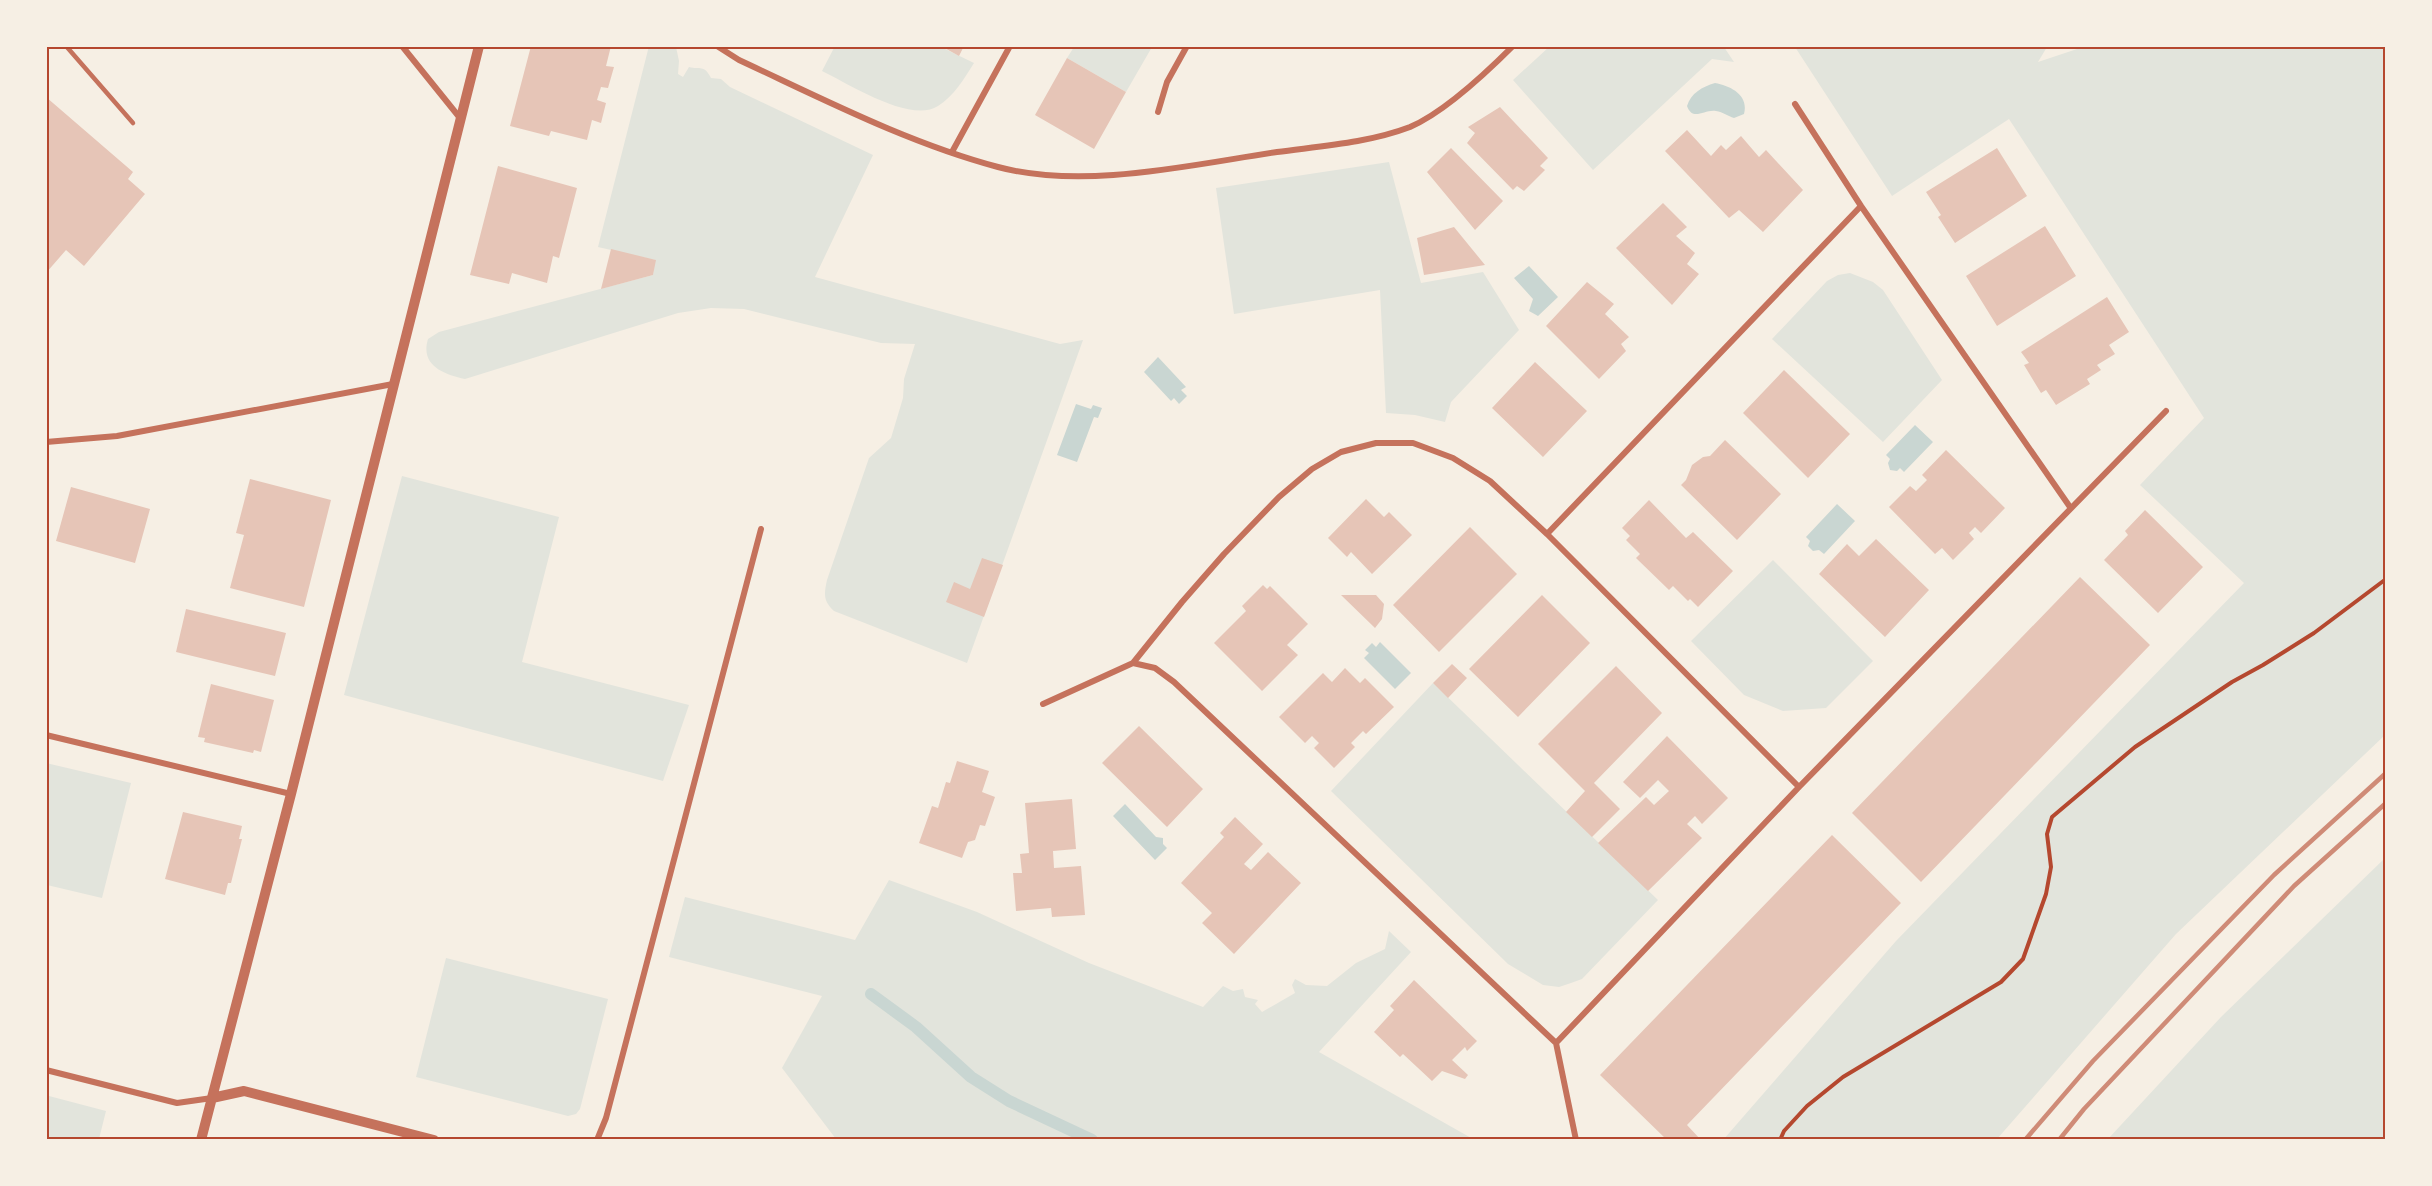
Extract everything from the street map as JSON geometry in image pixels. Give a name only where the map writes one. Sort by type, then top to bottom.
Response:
[{"type":"street","points":[[402,46],[460,118]]},
{"type":"street","points":[[201,1140],[291,795],[478,46]]},
{"type":"street","points":[[717,46],[739,60],[867,119],[952,152],[999,167],[1048,177],[1103,175],[1172,168],[1369,139],[1411,126],[1449,103],[1513,46]]},
{"type":"street","points":[[952,152],[1010,46]]},
{"type":"street","points":[[1158,112],[1167,82],[1187,46]]},
{"type":"street","points":[[1795,104],[1861,206],[2070,507]]},
{"type":"street","points":[[1547,534],[1861,206]]},
{"type":"street","points":[[46,442],[117,436],[393,384]]},
{"type":"street","points":[[1556,1042],[1799,787],[2166,411]]},
{"type":"street","points":[[1044,704],[1133,663],[1182,602],[1279,497],[1312,469],[1341,452],[1376,443],[1413,443],[1453,458],[1490,482],[1547,534],[1799,787]]},
{"type":"street","points":[[597,1140],[606,1118],[761,529]]},
{"type":"street","points":[[1133,663],[1155,668],[1174,682],[1556,1042],[1576,1140]]},
{"type":"street","points":[[46,735],[291,795]]},
{"type":"street","points":[[46,1070],[177,1103],[244,1091],[434,1140]]},
{"type":"lane","points":[[66,46],[133,123]]},
{"type":"path","points":[[1780,1140],[1784,1131],[1807,1106],[1843,1077],[2001,982],[2023,959],[2046,894],[2051,867],[2048,834],[2052,816],[2135,747],[2232,682],[2314,633],[2385,579]]},
{"type":"shaded area","points":[[649,46],[676,47],[679,61],[678,74],[683,77],[689,67],[704,69],[711,78],[721,79],[730,87],[873,155],[815,277],[1060,344],[1083,340],[967,663],[834,611],[825,597],[827,580],[869,458],[891,438],[903,398],[904,379],[915,344],[881,343],[744,309],[711,308],[678,313],[465,379],[442,371],[430,362],[426,348],[428,339],[439,332],[653,275],[655,260],[598,247]]},
{"type":"shaded area","points":[[835,46],[941,47],[974,63],[958,87],[944,102],[926,110],[912,110],[863,93],[822,71]]},
{"type":"shaded area","points":[[1074,47],[1152,47],[1126,92],[1067,58]]},
{"type":"shaded area","points":[[1549,47],[1724,47],[1734,62],[1712,59],[1593,170],[1513,80]]},
{"type":"shaded area","points":[[1795,47],[2047,47],[2038,62],[2083,47],[2385,47],[2385,735],[2176,934],[1997,1139],[1723,1140],[1896,941],[2244,583],[2140,485],[2204,418],[2009,119],[1892,196]]},
{"type":"shaded area","points":[[1715,83],[1737,92],[1744,102],[1744,114],[1734,118],[1716,111],[1696,114],[1689,111],[1687,106],[1694,94]]},
{"type":"shaded area","points":[[1389,162],[1421,283],[1483,272],[1519,330],[1451,402],[1445,422],[1415,415],[1386,413],[1380,290],[1234,314],[1216,188]]},
{"type":"shaded area","points":[[1529,266],[1558,297],[1538,316],[1529,311],[1533,299],[1514,278]]},
{"type":"shaded area","points":[[1850,273],[1873,282],[1883,290],[1942,380],[1883,442],[1772,339],[1827,281],[1838,275]]},
{"type":"shaded area","points":[[1158,357],[1186,387],[1181,390],[1187,396],[1179,404],[1174,398],[1171,401],[1144,372]]},
{"type":"shaded area","points":[[1076,404],[1091,409],[1093,405],[1102,408],[1098,418],[1094,417],[1077,462],[1057,455]]},
{"type":"shaded area","points":[[1915,425],[1933,442],[1904,472],[1900,468],[1897,471],[1890,470],[1888,463],[1890,459],[1886,455]]},
{"type":"shaded area","points":[[402,476],[559,517],[522,662],[689,705],[663,781],[344,695]]},
{"type":"shaded area","points":[[1837,504],[1855,521],[1824,554],[1819,550],[1813,551],[1808,546],[1810,541],[1806,537]]},
{"type":"shaded area","points":[[1773,560],[1873,661],[1826,708],[1783,711],[1744,695],[1691,641]]},
{"type":"shaded area","points":[[1380,642],[1411,673],[1395,689],[1364,658],[1369,653],[1365,650],[1372,643],[1376,647]]},
{"type":"shaded area","points":[[1433,683],[1658,900],[1582,979],[1559,987],[1543,985],[1508,964],[1331,791]]},
{"type":"shaded area","points":[[46,763],[131,783],[102,898],[47,885]]},
{"type":"shaded area","points":[[1125,804],[1156,837],[1163,838],[1163,844],[1167,848],[1155,860],[1113,816]]},
{"type":"shaded area","points":[[2385,858],[2385,1139],[2108,1139],[2221,1017]]},
{"type":"shaded area","points":[[889,880],[977,912],[1089,963],[1203,1007],[1223,986],[1233,991],[1243,989],[1245,997],[1258,1000],[1255,1004],[1262,1012],[1295,993],[1292,985],[1295,979],[1306,985],[1327,986],[1356,963],[1385,949],[1389,931],[1411,952],[1319,1052],[1473,1139],[836,1139],[782,1068],[822,996],[669,957],[685,897],[855,940]]},
{"type":"shaded area","points":[[446,958],[608,999],[580,1109],[576,1114],[568,1116],[416,1077]]},
{"type":"shaded area","points":[[49,1096],[106,1111],[99,1139],[47,1139]]},
{"type":"building","points":[[531,46],[611,46],[606,66],[614,67],[608,88],[601,87],[597,100],[606,103],[601,123],[592,120],[587,140],[551,131],[549,136],[510,126]]},
{"type":"building","points":[[941,46],[964,46],[959,56]]},
{"type":"building","points":[[1067,58],[1126,92],[1094,149],[1035,115]]},
{"type":"building","points":[[46,97],[133,172],[128,179],[145,194],[84,266],[66,250],[46,273]]},
{"type":"building","points":[[1500,107],[1548,158],[1540,166],[1545,170],[1524,191],[1517,186],[1513,190],[1467,143],[1475,133],[1468,127]]},
{"type":"building","points":[[1687,130],[1711,156],[1721,145],[1726,150],[1741,136],[1759,157],[1766,150],[1803,190],[1763,232],[1739,210],[1729,218],[1665,151]]},
{"type":"building","points":[[1451,148],[1503,201],[1475,230],[1427,172]]},
{"type":"building","points":[[1997,148],[2027,196],[1955,243],[1938,217],[1941,215],[1926,192]]},
{"type":"building","points":[[498,166],[577,188],[559,258],[553,256],[547,283],[512,273],[509,284],[470,275]]},
{"type":"building","points":[[1663,203],[1687,227],[1676,236],[1695,253],[1687,264],[1699,274],[1672,305],[1616,248]]},
{"type":"building","points":[[2045,226],[2076,276],[1997,326],[1966,276]]},
{"type":"building","points":[[1454,227],[1485,265],[1424,275],[1417,238]]},
{"type":"building","points":[[611,249],[656,260],[653,275],[601,289]]},
{"type":"building","points":[[1587,282],[1614,304],[1605,314],[1629,337],[1621,344],[1626,351],[1599,379],[1546,326]]},
{"type":"building","points":[[2107,297],[2129,332],[2109,345],[2115,354],[2097,365],[2101,370],[2087,379],[2090,384],[2056,405],[2046,390],[2041,393],[2024,365],[2029,363],[2021,352]]},
{"type":"building","points":[[1535,362],[1587,411],[1543,457],[1492,408]]},
{"type":"building","points":[[1784,370],[1850,434],[1808,478],[1743,413]]},
{"type":"building","points":[[1725,440],[1781,494],[1737,540],[1681,485],[1686,480],[1692,465],[1703,457],[1710,456]]},
{"type":"building","points":[[1946,450],[2005,508],[1981,533],[1975,527],[1969,533],[1974,539],[1953,560],[1942,548],[1935,554],[1889,507],[1910,486],[1916,491],[1927,480],[1922,475]]},
{"type":"building","points":[[250,479],[331,500],[304,607],[230,588],[244,535],[236,533]]},
{"type":"building","points":[[71,487],[150,509],[135,563],[56,541]]},
{"type":"building","points":[[1366,499],[1384,517],[1389,512],[1412,535],[1372,574],[1351,552],[1347,557],[1328,538]]},
{"type":"building","points":[[1649,500],[1686,538],[1693,532],[1733,571],[1698,607],[1690,599],[1688,601],[1673,586],[1669,590],[1636,558],[1640,554],[1626,540],[1630,536],[1622,528]]},
{"type":"building","points":[[2145,510],[2203,567],[2158,613],[2104,560],[2128,535],[2125,531]]},
{"type":"building","points":[[1470,527],[1517,574],[1439,652],[1393,605]]},
{"type":"building","points":[[1876,539],[1929,590],[1885,637],[1819,574],[1847,544],[1859,556]]},
{"type":"building","points":[[982,558],[1003,565],[984,617],[946,602],[954,582],[970,589]]},
{"type":"building","points":[[2080,577],[2150,645],[1921,882],[1852,813]]},
{"type":"building","points":[[1263,585],[1267,589],[1270,586],[1308,624],[1287,645],[1298,655],[1262,691],[1214,643],[1246,611],[1242,606]]},
{"type":"building","points":[[1341,595],[1376,595],[1384,604],[1382,619],[1375,628]]},
{"type":"building","points":[[1542,595],[1590,643],[1518,717],[1469,669]]},
{"type":"building","points":[[186,609],[286,633],[275,676],[176,652]]},
{"type":"building","points":[[1452,664],[1467,678],[1448,698],[1433,683]]},
{"type":"building","points":[[1616,666],[1662,713],[1594,783],[1620,809],[1592,837],[1566,812],[1585,791],[1538,744]]},
{"type":"building","points":[[1345,668],[1360,683],[1365,678],[1394,707],[1366,734],[1363,731],[1351,743],[1355,747],[1334,768],[1314,748],[1319,743],[1312,736],[1305,743],[1279,717],[1323,673],[1332,682]]},
{"type":"building","points":[[211,684],[274,700],[261,752],[254,750],[253,753],[204,742],[205,738],[198,737]]},
{"type":"building","points":[[1139,726],[1203,789],[1167,827],[1102,763]]},
{"type":"building","points":[[1667,736],[1728,798],[1702,824],[1695,816],[1687,824],[1702,838],[1648,891],[1598,843],[1646,797],[1654,805],[1669,791],[1658,780],[1640,798],[1623,782]]},
{"type":"building","points":[[957,761],[989,771],[982,792],[995,797],[985,826],[980,825],[975,840],[968,842],[962,858],[919,843],[932,806],[938,808],[946,782],[950,783]]},
{"type":"building","points":[[1072,799],[1076,849],[1053,851],[1054,868],[1081,866],[1085,915],[1052,917],[1051,908],[1016,911],[1013,873],[1022,873],[1020,854],[1029,853],[1025,803]]},
{"type":"building","points":[[183,812],[242,826],[239,839],[242,839],[231,883],[228,883],[225,895],[165,879]]},
{"type":"building","points":[[1235,817],[1263,844],[1244,864],[1251,870],[1268,852],[1301,883],[1234,954],[1202,923],[1212,913],[1181,883],[1224,837],[1220,833]]},
{"type":"building","points":[[1832,835],[1901,903],[1687,1125],[1701,1140],[1667,1140],[1600,1075]]},
{"type":"building","points":[[1414,980],[1477,1041],[1467,1051],[1465,1047],[1452,1060],[1468,1075],[1465,1079],[1442,1071],[1432,1081],[1403,1054],[1400,1057],[1374,1032],[1394,1010],[1390,1006]]},
{"type":"waterway","points":[[871,994],[916,1027],[971,1077],[1009,1101],[1092,1140]]},
{"type":"railway","points":[[2025,1140],[2093,1061],[2274,875],[2386,773]]},
{"type":"railway","points":[[2059,1140],[2084,1109],[2294,886],[2386,803]]}]
